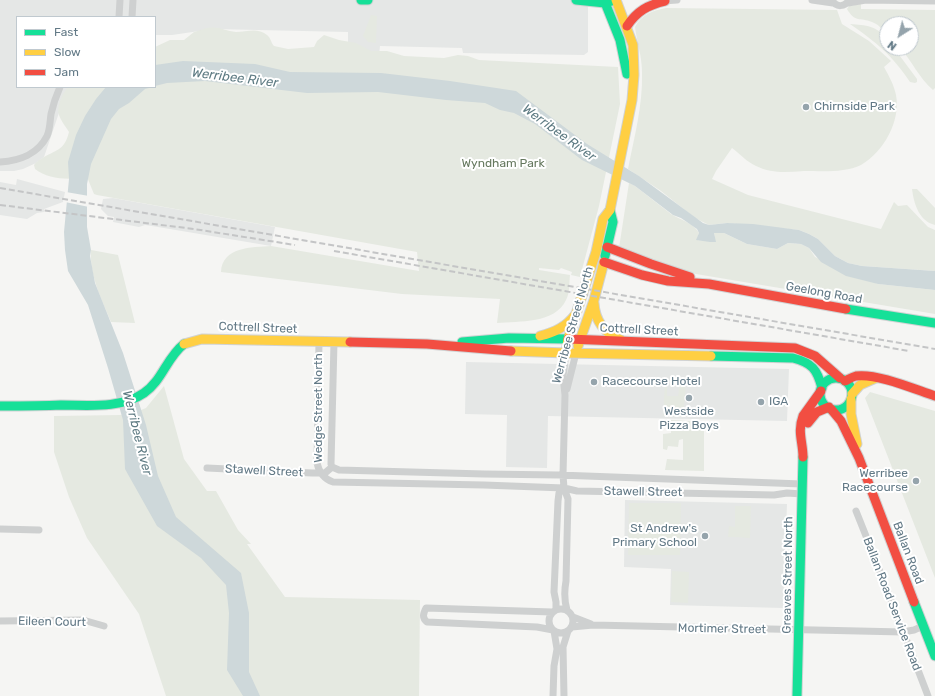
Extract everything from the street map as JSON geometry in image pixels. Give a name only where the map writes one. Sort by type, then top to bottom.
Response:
[{"type":"main road","points":[[361,0],[368,0]]},
{"type":"main road","points":[[576,0],[616,0],[633,45],[634,75],[632,100],[610,210]]},
{"type":"main road","points":[[604,1],[620,40],[632,100]]},
{"type":"main road","points":[[627,26],[643,8],[665,1]]},
{"type":"main road","name":"Werribee Street North","points":[[576,354],[579,339],[594,300],[604,262],[613,222],[610,210]]},
{"type":"main road","name":"Werribee Street North","points":[[566,353],[568,339],[596,252],[603,219],[610,210]]},
{"type":"main road","points":[[604,262],[596,252],[607,247]]},
{"type":"main road","name":"Geelong Road","points":[[607,247],[710,284]]},
{"type":"main road","name":"Geelong Road","points":[[604,262],[642,275],[668,281],[710,284],[844,309],[935,323]]},
{"type":"main road","points":[[594,300],[595,314],[601,326],[614,336],[629,341]]},
{"type":"main road","points":[[530,338],[565,327],[577,313]]},
{"type":"main road","name":"Cottrell Street","points":[[427,344],[509,338],[530,338],[795,348],[807,351],[819,359],[842,380]]},
{"type":"main road","name":"Cottrell Street","points":[[0,406],[100,405],[138,397],[149,390],[182,345],[191,341],[207,339],[427,344],[510,351],[576,354],[794,358],[806,361],[815,369],[818,374],[821,389]]},
{"type":"main road","points":[[733,346],[748,353],[751,358]]},
{"type":"main road","points":[[876,378],[860,385],[846,406],[841,409],[830,408],[823,402],[821,389],[829,380],[842,380],[857,376],[876,378],[935,396]]},
{"type":"main road","points":[[842,380],[849,385],[852,397]]},
{"type":"main road","name":"Greaves Street North","points":[[803,454],[800,440],[802,421],[821,389]]},
{"type":"main road","name":"Ballan Road","points":[[852,397],[852,414],[859,458]]},
{"type":"main road","name":"Greaves Street North","points":[[798,696],[803,454],[808,423],[811,417],[819,410],[830,408]]},
{"type":"main road","name":"Ballan Road","points":[[830,408],[841,421],[859,458],[935,656]]},
{"type":"street","points":[[119,16],[120,0]]},
{"type":"street","points":[[132,16],[133,0]]},
{"type":"street","points":[[649,0],[677,0]]},
{"type":"street","points":[[812,0],[833,1],[841,6],[849,1],[865,0],[935,1]]},
{"type":"street","points":[[0,162],[23,158],[32,153],[41,145],[47,135],[53,106],[60,88]]},
{"type":"street","name":"Wedge Street North","points":[[319,342],[317,463],[321,473]]},
{"type":"street","name":"Wedge Street North","points":[[332,467],[334,342]]},
{"type":"street","name":"Werribee Street North","points":[[566,353],[563,376],[565,395],[563,475],[564,488],[568,499],[566,581],[564,594],[564,601],[567,610]]},
{"type":"street","name":"Werribee Street North","points":[[565,395],[576,354]]},
{"type":"street","name":"Stawell Street","points":[[207,468],[321,473],[329,471],[332,467],[339,470],[563,475],[802,484]]},
{"type":"street","name":"Stawell Street","points":[[321,473],[329,481],[338,483],[484,485],[601,491],[774,495],[787,493],[802,494]]},
{"type":"street","points":[[439,473],[439,484]]},
{"type":"street","points":[[484,474],[484,485]]},
{"type":"street","name":"Werribee Street North","points":[[554,610],[556,602],[554,592],[558,501],[559,493],[564,488]]},
{"type":"street","name":"Ballan Road Service Road","points":[[856,511],[889,592],[928,696]]},
{"type":"street","points":[[0,529],[39,530]]},
{"type":"street","points":[[564,696],[563,647],[570,629],[572,617],[567,610],[426,608],[423,616],[427,622],[537,627],[561,633],[570,629]]},
{"type":"street","points":[[554,610],[550,615],[548,623],[554,631],[557,649],[554,666],[554,696]]},
{"type":"street","name":"Mortimer Street","points":[[572,617],[593,625]]},
{"type":"street","name":"Eileen Court","points":[[0,621],[83,620],[104,626]]},
{"type":"street","name":"Mortimer Street","points":[[570,629],[593,625],[903,632],[914,630],[923,626]]},
{"type":"shaded area","points":[[0,0],[588,0],[588,52],[584,55],[463,53],[462,48],[380,46],[379,55],[348,53],[348,32],[213,29],[172,35],[156,35],[156,16],[16,16],[16,88],[72,88],[63,101],[44,157],[36,163],[23,169],[14,171],[0,171]]},
{"type":"shaded area","points":[[17,179],[65,192],[63,202],[44,209],[44,212],[37,213],[27,219],[0,215],[0,182],[16,185]]},
{"type":"shaded area","points":[[113,198],[275,227],[271,246],[152,226],[145,225],[139,227],[113,222],[114,217],[108,216],[101,209],[103,199]]},
{"type":"shaded area","points":[[466,362],[789,369],[787,421],[548,416],[547,468],[506,467],[507,415],[465,414]]},
{"type":"shaded area","name":"St Andrew's Primary School","points":[[625,500],[787,504],[783,608],[670,605],[671,569],[624,567]]},
{"type":"green space","points":[[861,4],[861,9],[935,10],[935,88],[933,90],[928,85],[906,56],[919,56],[919,16],[879,16],[879,26],[874,23],[855,18],[847,9],[849,6]]},
{"type":"green space","points":[[666,8],[837,10],[842,24],[869,41],[879,50],[879,56],[886,56],[891,61],[884,67],[893,84],[897,105],[893,125],[884,144],[861,165],[855,168],[833,171],[786,172],[762,169],[747,160],[732,148],[712,179],[748,195],[881,229],[894,202],[898,206],[907,205],[928,227],[935,230],[935,271],[862,266],[848,263],[835,256],[818,239],[799,230],[727,223],[709,225],[695,218],[661,191],[628,169],[638,121],[642,85],[641,61],[635,27],[644,16]]},
{"type":"green space","points":[[371,15],[377,16],[376,43],[368,42],[363,36]]},
{"type":"green space","points":[[850,24],[871,27],[879,31],[879,47]]},
{"type":"green space","name":"Wyndham Park","points":[[207,28],[219,28],[236,32],[252,30],[259,31],[268,36],[274,46],[288,49],[314,47],[317,41],[324,35],[339,40],[356,43],[371,51],[387,51],[404,56],[444,58],[458,55],[468,56],[479,60],[618,67],[620,104],[599,206],[580,277],[571,275],[572,272],[561,268],[559,270],[539,268],[539,270],[570,275],[568,294],[561,308],[554,313],[536,320],[497,323],[500,299],[402,294],[221,272],[223,264],[232,253],[247,248],[271,246],[419,271],[417,252],[97,195],[94,194],[87,177],[74,179],[53,177],[41,173],[35,169],[34,165],[36,162],[62,147],[67,138],[69,132],[59,115],[58,108],[60,100],[67,88],[156,88],[156,47],[170,40],[184,40],[194,32]]},
{"type":"green space","points":[[889,56],[900,56],[917,79],[917,82],[910,82]]},
{"type":"green space","points":[[629,183],[671,214],[693,226],[699,233],[697,240],[715,241],[714,233],[724,233],[747,244],[777,249],[788,243],[801,244],[809,248],[815,257],[878,284],[935,290],[935,314],[696,274],[662,264],[619,248]]},
{"type":"green space","points":[[912,189],[917,189],[935,208],[935,225],[925,220],[921,216],[914,200]]},
{"type":"green space","points":[[91,250],[118,255],[135,323],[111,322],[94,278]]},
{"type":"green space","points":[[665,381],[667,381],[667,396],[678,396],[680,384],[686,385],[683,417],[663,416]]},
{"type":"green space","points":[[164,386],[184,459],[207,491],[216,491],[238,530],[251,544],[247,544],[285,597],[420,600],[419,696],[166,696],[139,614],[87,538],[69,497],[54,452],[54,416],[120,415],[141,410],[146,408]]},
{"type":"green space","name":"Werribee Racecourse","points":[[870,392],[935,411],[935,578],[865,398]]},
{"type":"green space","points":[[671,420],[704,422],[704,471],[665,470],[667,459],[683,460],[683,439],[679,440],[678,447],[668,446],[667,450],[663,449],[663,434],[671,433]]},
{"type":"green space","points":[[629,503],[681,503],[680,555],[628,555]]},
{"type":"green space","points":[[735,506],[751,506],[750,538],[728,537],[729,526],[735,527]]},
{"type":"green space","points":[[672,571],[689,572],[688,603],[671,602]]},
{"type":"water","name":"Werribee River","points":[[183,61],[255,64],[290,72],[381,73],[516,91],[587,144],[639,176],[703,223],[709,225],[727,223],[753,224],[799,230],[818,239],[835,256],[848,263],[862,266],[935,271],[935,290],[878,284],[846,276],[821,262],[809,248],[801,244],[788,243],[777,249],[747,244],[724,233],[714,233],[716,242],[696,240],[699,233],[697,229],[681,218],[673,215],[635,186],[582,160],[535,124],[514,113],[500,110],[485,103],[378,92],[307,93],[205,81],[167,83],[156,86],[156,65]]},
{"type":"water","name":"Werribee River","points":[[105,88],[149,88],[145,89],[129,103],[119,109],[111,119],[91,164],[87,184],[87,227],[91,250],[90,256],[95,283],[123,353],[146,425],[158,476],[176,517],[241,573],[249,613],[249,672],[260,696],[243,696],[227,670],[229,613],[226,585],[201,558],[157,526],[125,469],[123,420],[88,305],[68,271],[64,232],[69,179],[68,162],[76,135],[85,116]]},
{"type":"pier","points":[[66,192],[89,196],[89,207],[65,202]]},
{"type":"railway","points":[[0,188],[935,349]]},
{"type":"railway","points":[[0,205],[194,229],[295,245]]},
{"type":"railway","points":[[334,251],[909,351]]},
{"type":"traffic: fast","points":[[361,0],[368,0]]},
{"type":"traffic: fast","points":[[576,0],[605,3],[612,1]]},
{"type":"traffic: fast","points":[[604,0],[620,40],[627,74]]},
{"type":"traffic: fast","points":[[605,256],[613,222],[610,210]]},
{"type":"traffic: fast","points":[[846,309],[935,323]]},
{"type":"traffic: fast","points":[[462,342],[509,338],[568,339]]},
{"type":"traffic: fast","points":[[0,406],[104,405],[125,402],[144,393],[150,388],[160,376],[173,355],[184,344]]},
{"type":"traffic: fast","points":[[711,356],[793,358],[805,362],[816,371],[822,388]]},
{"type":"traffic: fast","points":[[836,378],[847,383],[852,394],[847,405],[836,410],[825,405],[820,394],[825,383],[836,378]]},
{"type":"traffic: fast","points":[[797,696],[803,457]]},
{"type":"traffic: fast","points":[[914,602],[935,656]]},
{"type":"traffic: slow","points":[[596,252],[603,219],[610,210],[632,100],[634,75],[633,45],[616,0]]},
{"type":"traffic: slow","points":[[596,252],[568,339],[566,353],[711,356]]},
{"type":"traffic: slow","points":[[578,346],[594,300],[604,262]]},
{"type":"traffic: slow","points":[[594,303],[598,321],[605,330],[621,340]]},
{"type":"traffic: slow","points":[[540,336],[551,333],[560,328],[568,323],[575,315]]},
{"type":"traffic: slow","points":[[184,344],[202,339],[350,342]]},
{"type":"traffic: slow","points":[[511,351],[566,353]]},
{"type":"traffic: slow","points":[[852,394],[860,385],[876,378]]},
{"type":"traffic: slow","points":[[851,399],[851,414],[857,444]]},
{"type":"traffic: jam","points":[[627,26],[643,9],[653,4],[665,1]]},
{"type":"traffic: jam","points":[[607,247],[690,277]]},
{"type":"traffic: jam","points":[[604,262],[642,275],[668,281],[709,284],[846,309]]},
{"type":"traffic: jam","points":[[568,339],[795,348],[815,356],[840,378]]},
{"type":"traffic: jam","points":[[350,342],[427,344],[511,351]]},
{"type":"traffic: jam","points":[[845,381],[856,376],[874,377],[896,382],[935,396]]},
{"type":"traffic: jam","points":[[803,457],[800,432],[801,422],[803,416],[821,391]]},
{"type":"traffic: jam","points":[[808,423],[817,412],[829,407]]},
{"type":"traffic: jam","points":[[831,409],[841,421],[859,458],[914,602]]},
{"type":"place","name":"Chirnside Park","points":[[806,107]]},
{"type":"place","name":"Racecourse Hotel","points":[[594,382]]},
{"type":"place","name":"Westside Pizza Boys","points":[[689,398]]},
{"type":"place","name":"IGA","points":[[761,402]]},
{"type":"place","name":"Werribee Racecourse","points":[[916,481]]},
{"type":"place","name":"St Andrew's Primary School","points":[[705,536]]}]
